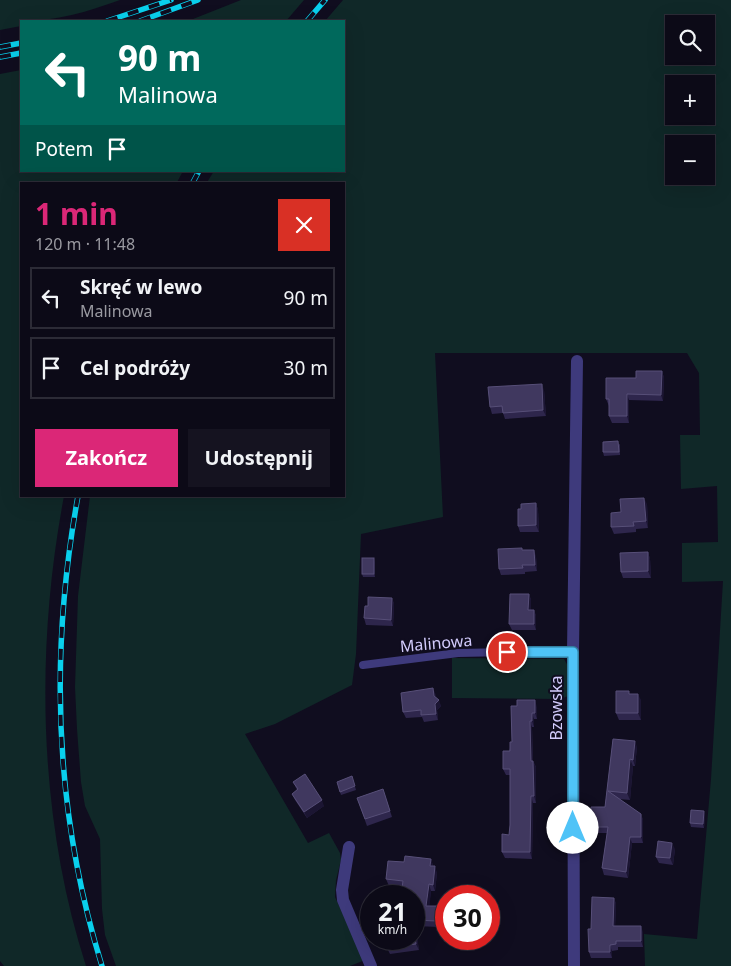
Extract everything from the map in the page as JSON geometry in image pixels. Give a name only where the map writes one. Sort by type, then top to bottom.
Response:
[{"type":"street","name":"Bzowska","points":[[574,966],[573,652],[577,360]]},
{"type":"street","points":[[349,847],[342,890],[343,900],[371,966]]},
{"type":"lane","name":"Malinowa","points":[[363,665],[458,653],[573,652]]},
{"type":"green space","points":[[0,0],[120,0],[72,15],[40,20],[20,20],[20,26],[0,30]]},
{"type":"green space","points":[[241,0],[304,0],[287,20],[191,20]]},
{"type":"green space","points":[[343,0],[731,0],[731,966],[645,966],[644,934],[697,939],[711,779],[723,581],[682,582],[682,543],[718,542],[717,486],[681,489],[680,435],[700,435],[699,373],[687,353],[435,353],[443,517],[361,534],[356,654],[352,685],[275,724],[245,734],[308,843],[329,833],[340,853],[341,860],[336,880],[335,897],[365,960],[350,966],[116,966],[105,935],[102,909],[100,839],[85,806],[77,729],[75,687],[78,596],[90,497],[345,497],[345,182],[207,182],[213,172],[345,172],[345,20],[326,20]]},
{"type":"green space","points":[[20,70],[20,172],[182,172],[177,182],[20,182],[20,497],[64,497],[48,613],[46,732],[50,792],[58,851],[70,909],[86,966],[4,966],[0,961],[0,74]]},
{"type":"green space","points":[[452,658],[564,659],[568,666],[568,696],[561,699],[452,698]]},
{"type":"building","points":[[636,371],[662,371],[661,395],[627,394],[627,416],[609,416],[609,399],[606,399],[606,378],[636,378]]},
{"type":"building","points":[[542,384],[543,410],[503,413],[502,406],[490,407],[488,387]]},
{"type":"building","points":[[618,441],[619,452],[603,452],[603,442]]},
{"type":"building","points":[[644,498],[646,521],[633,522],[634,526],[611,527],[611,513],[621,512],[620,499]]},
{"type":"building","points":[[536,503],[536,525],[518,526],[518,509],[521,509],[521,504]]},
{"type":"building","points":[[522,548],[522,550],[534,550],[535,565],[522,565],[523,568],[499,569],[498,549]]},
{"type":"building","points":[[648,552],[648,571],[621,572],[620,553]]},
{"type":"building","points":[[362,558],[374,558],[374,574],[362,574]]},
{"type":"building","points":[[510,594],[529,594],[528,610],[534,610],[534,624],[509,624]]},
{"type":"building","points":[[368,597],[392,598],[391,620],[364,618],[365,606],[368,606]]},
{"type":"building","points":[[433,688],[434,696],[439,700],[435,704],[436,714],[421,715],[421,710],[403,712],[401,693]]},
{"type":"building","points":[[616,691],[629,691],[629,694],[638,694],[638,713],[616,713]]},
{"type":"building","points":[[517,700],[535,700],[535,713],[532,713],[532,721],[530,721],[534,796],[531,796],[530,852],[502,852],[502,834],[509,835],[510,825],[510,769],[503,769],[503,751],[510,751],[510,742],[512,742],[511,706],[517,706]]},
{"type":"building","points":[[613,739],[635,741],[633,760],[630,759],[627,793],[608,791],[641,814],[641,837],[630,837],[626,872],[602,868],[608,827],[591,827],[591,807],[605,807]]},
{"type":"building","points":[[305,774],[322,800],[304,812],[292,794],[298,789],[293,782]]},
{"type":"building","points":[[352,776],[355,786],[340,792],[337,782]]},
{"type":"building","points":[[383,789],[390,811],[365,819],[357,798]]},
{"type":"building","points":[[691,810],[704,811],[703,824],[690,823]]},
{"type":"building","points":[[658,841],[672,843],[670,858],[656,857]]},
{"type":"building","points":[[405,856],[431,859],[430,866],[435,866],[433,885],[429,884],[426,906],[435,906],[435,921],[425,920],[425,885],[402,885],[403,881],[386,879],[388,861],[404,862]]},
{"type":"building","points":[[592,897],[614,898],[613,926],[641,926],[641,941],[616,941],[616,944],[610,945],[610,952],[589,952],[588,929],[591,929]]},
{"type":"railway","points":[[110,20],[171,0]]},
{"type":"railway","points":[[143,20],[198,0]]},
{"type":"railway","points":[[308,20],[325,0]]},
{"type":"railway","points":[[0,47],[20,43]]},
{"type":"railway","points":[[0,57],[20,53]]},
{"type":"railway","points":[[193,182],[198,172]]},
{"type":"railway","points":[[78,497],[69,555],[63,615],[60,674],[61,732],[74,850],[86,908],[102,966]]},
{"type":"route","points":[[507,652],[573,652],[573,828]]}]
